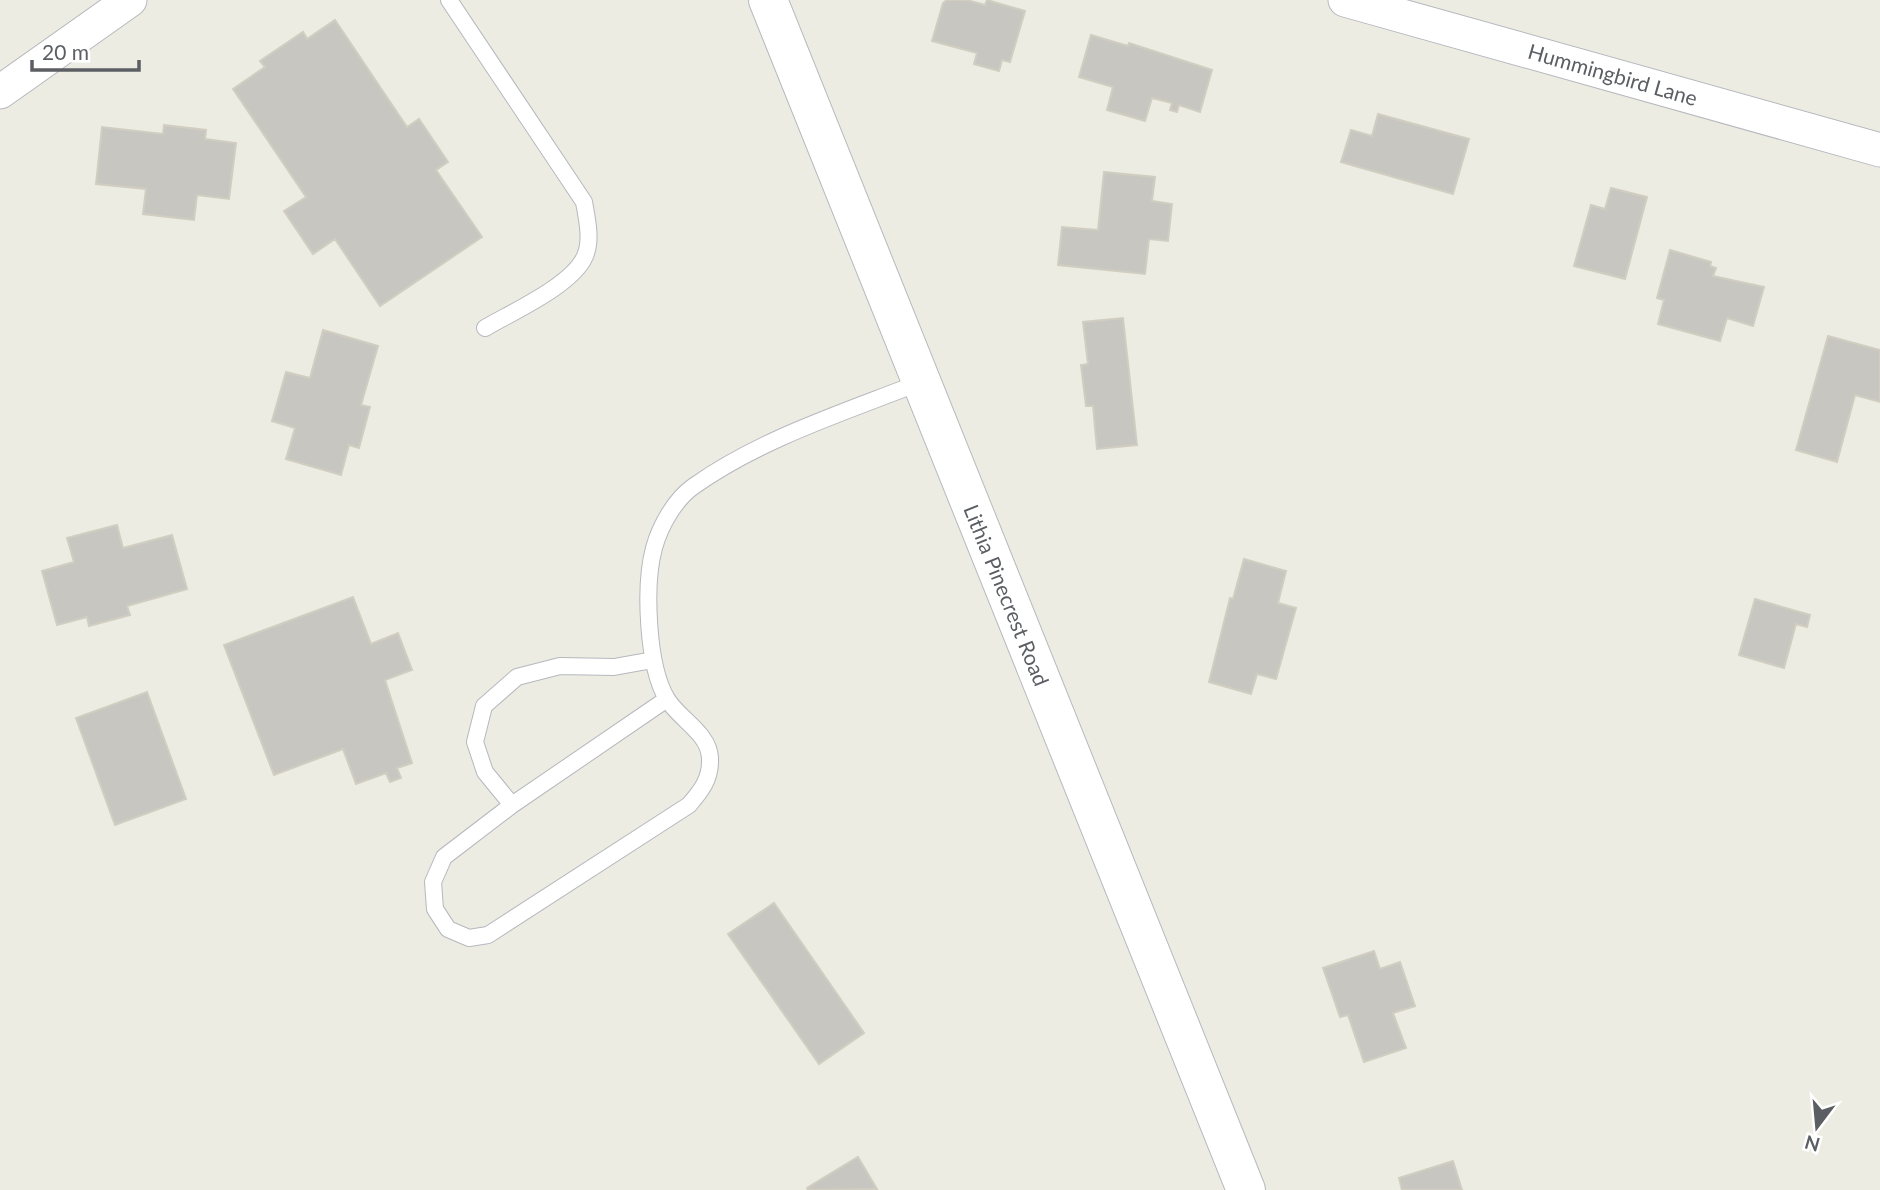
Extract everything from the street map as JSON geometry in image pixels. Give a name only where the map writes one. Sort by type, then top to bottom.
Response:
[{"type":"main road","name":"Lithia Pinecrest Road","points":[[768,0],[1246,1190]]},
{"type":"street","points":[[0,92],[130,0]]},
{"type":"street","name":"Hummingbird Lane","points":[[1345,0],[1880,150]]},
{"type":"lane","points":[[449,0],[584,202],[588,228],[586,256],[570,277],[485,328]]},
{"type":"lane","points":[[667,699],[512,805],[444,857],[433,882],[435,909],[448,929],[469,938],[488,935],[689,805],[707,784],[710,757],[705,742],[667,699],[653,660],[650,589],[654,548],[668,515],[692,487],[776,439],[921,382]]},
{"type":"lane","points":[[512,805],[485,772],[475,742],[484,706],[517,677],[560,666],[614,667],[653,660]]},
{"type":"building","points":[[947,0],[967,0],[985,5],[987,0],[1025,11],[1010,62],[1002,60],[999,71],[974,64],[977,53],[932,41],[943,3]]},
{"type":"building","points":[[335,20],[407,127],[419,119],[448,162],[436,170],[482,237],[380,306],[335,239],[313,254],[284,211],[306,197],[233,89],[265,67],[260,61],[303,32],[307,39]]},
{"type":"building","points":[[1091,35],[1128,46],[1129,43],[1212,70],[1200,112],[1179,105],[1177,112],[1170,110],[1172,103],[1152,98],[1145,121],[1107,110],[1113,87],[1079,77]]},
{"type":"building","points":[[1378,114],[1469,139],[1453,194],[1341,162],[1351,130],[1372,136]]},
{"type":"building","points":[[164,125],[206,130],[205,139],[236,143],[229,199],[197,195],[194,220],[143,214],[146,189],[96,184],[102,127],[163,134]]},
{"type":"building","points":[[1104,172],[1155,177],[1152,201],[1172,204],[1168,241],[1149,239],[1145,274],[1058,265],[1062,227],[1098,230]]},
{"type":"building","points":[[1611,188],[1647,197],[1625,279],[1574,266],[1591,205],[1605,209]]},
{"type":"building","points":[[1670,250],[1711,262],[1710,266],[1716,268],[1713,276],[1764,287],[1753,326],[1727,318],[1720,341],[1658,324],[1664,300],[1657,298]]},
{"type":"building","points":[[1123,318],[1137,445],[1097,449],[1093,406],[1086,406],[1081,365],[1088,364],[1083,322]]},
{"type":"building","points":[[323,330],[378,346],[361,405],[370,407],[359,448],[349,445],[341,475],[286,459],[295,428],[272,421],[286,372],[310,378]]},
{"type":"building","points":[[1828,336],[1880,350],[1880,402],[1855,395],[1837,462],[1796,450]]},
{"type":"building","points":[[117,525],[123,548],[172,535],[187,589],[127,606],[130,615],[89,626],[87,617],[57,625],[42,571],[74,562],[67,538]]},
{"type":"building","points":[[1244,559],[1286,571],[1278,603],[1296,608],[1276,679],[1257,674],[1251,694],[1209,682],[1230,598],[1233,599]]},
{"type":"building","points":[[353,597],[371,644],[398,633],[412,670],[385,680],[412,763],[397,768],[401,778],[390,782],[386,773],[356,784],[343,749],[274,775],[224,645]]},
{"type":"building","points":[[1755,599],[1810,615],[1807,627],[1796,624],[1784,668],[1739,655]]},
{"type":"building","points":[[147,692],[186,799],[115,825],[76,718]]},
{"type":"building","points":[[774,903],[864,1033],[819,1064],[728,934]]},
{"type":"building","points":[[1374,951],[1380,969],[1400,962],[1415,1006],[1393,1013],[1406,1048],[1364,1062],[1348,1015],[1340,1017],[1323,968]]},
{"type":"building","points":[[858,1157],[877,1189],[808,1190],[807,1188]]},
{"type":"building","points":[[1453,1161],[1462,1190],[1402,1190],[1399,1178]]}]
